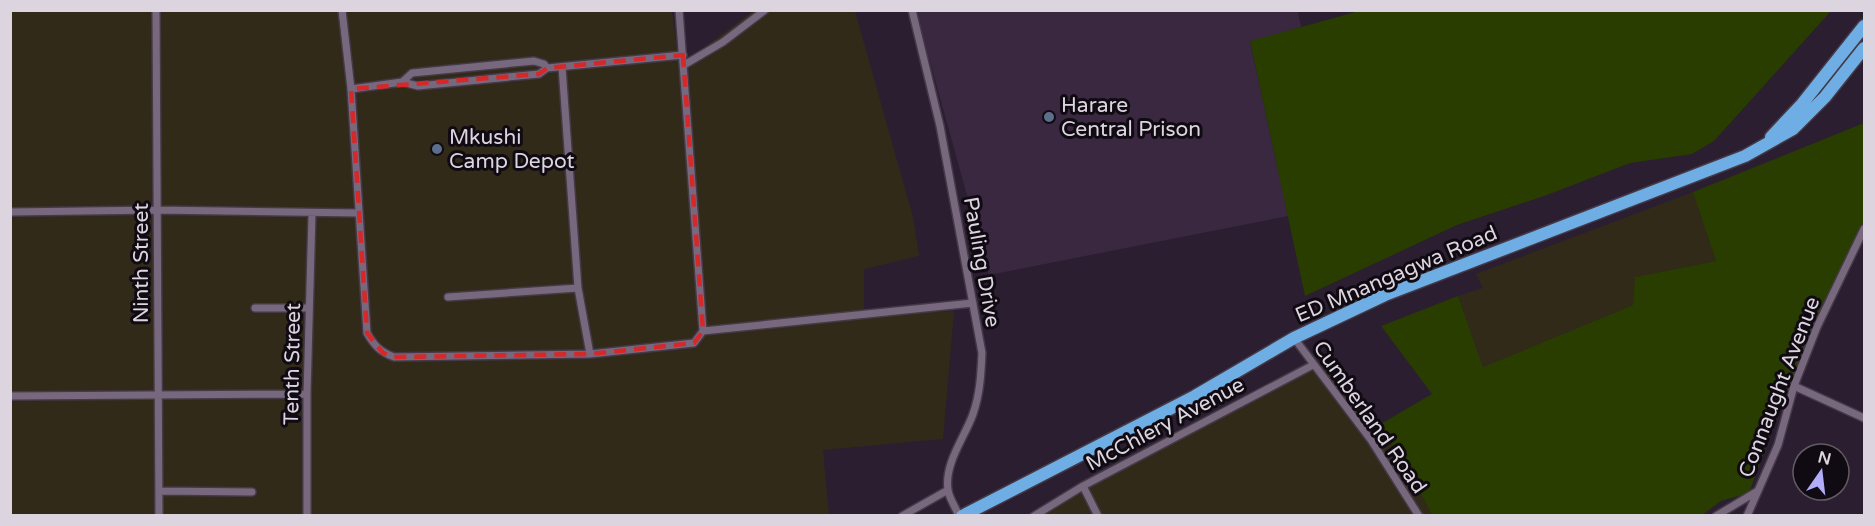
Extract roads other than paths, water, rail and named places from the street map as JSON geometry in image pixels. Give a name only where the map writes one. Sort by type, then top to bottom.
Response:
[{"type":"highway","name":"ED Mnangagwa Road","points":[[1762,147],[1802,104],[1864,26]]},
{"type":"highway","name":"ED Mnangagwa Road","points":[[961,516],[1195,396],[1294,338],[1414,283],[1745,156],[1793,129],[1860,57],[1864,48]]},
{"type":"street","name":"Ninth Street","points":[[156,10],[159,516]]},
{"type":"street","points":[[342,10],[351,89],[367,333],[375,346],[383,353],[394,357],[590,354],[694,343],[703,331],[679,10]]},
{"type":"street","points":[[684,65],[723,42],[765,10]]},
{"type":"street","name":"Pauling Drive","points":[[912,10],[940,126],[982,353],[980,383],[973,415],[959,442],[950,470],[948,490]]},
{"type":"street","points":[[351,89],[402,82],[418,86],[539,74],[548,68],[562,66],[683,55]]},
{"type":"street","points":[[402,82],[412,73],[534,61],[548,68]]},
{"type":"street","points":[[562,66],[578,288],[590,354]]},
{"type":"street","points":[[455,69],[457,81]]},
{"type":"street","points":[[10,212],[157,210],[358,213]]},
{"type":"street","name":"Tenth Street","points":[[307,516],[307,394],[312,214]]},
{"type":"street","name":"Connaught Avenue","points":[[1747,516],[1778,445],[1794,386],[1817,327],[1864,229]]},
{"type":"street","points":[[448,297],[578,288]]},
{"type":"street","points":[[703,331],[973,303]]},
{"type":"street","points":[[255,308],[309,308]]},
{"type":"street","name":"Cumberland Road","points":[[1294,338],[1312,365],[1371,440],[1419,516]]},
{"type":"street","name":"McChlery Avenue","points":[[1034,516],[1083,486],[1312,365]]},
{"type":"street","points":[[1794,386],[1864,418]]},
{"type":"street","points":[[10,396],[307,394]]},
{"type":"street","points":[[1083,486],[1098,516]]},
{"type":"street","points":[[902,516],[948,490],[961,516]]},
{"type":"street","points":[[159,491],[252,492]]},
{"type":"street","points":[[1716,516],[1756,492]]},
{"type":"place","name":"Harare Central Prison","points":[[1049,117]]},
{"type":"place","name":"Mkushi Camp Depot","points":[[437,149]]}]
